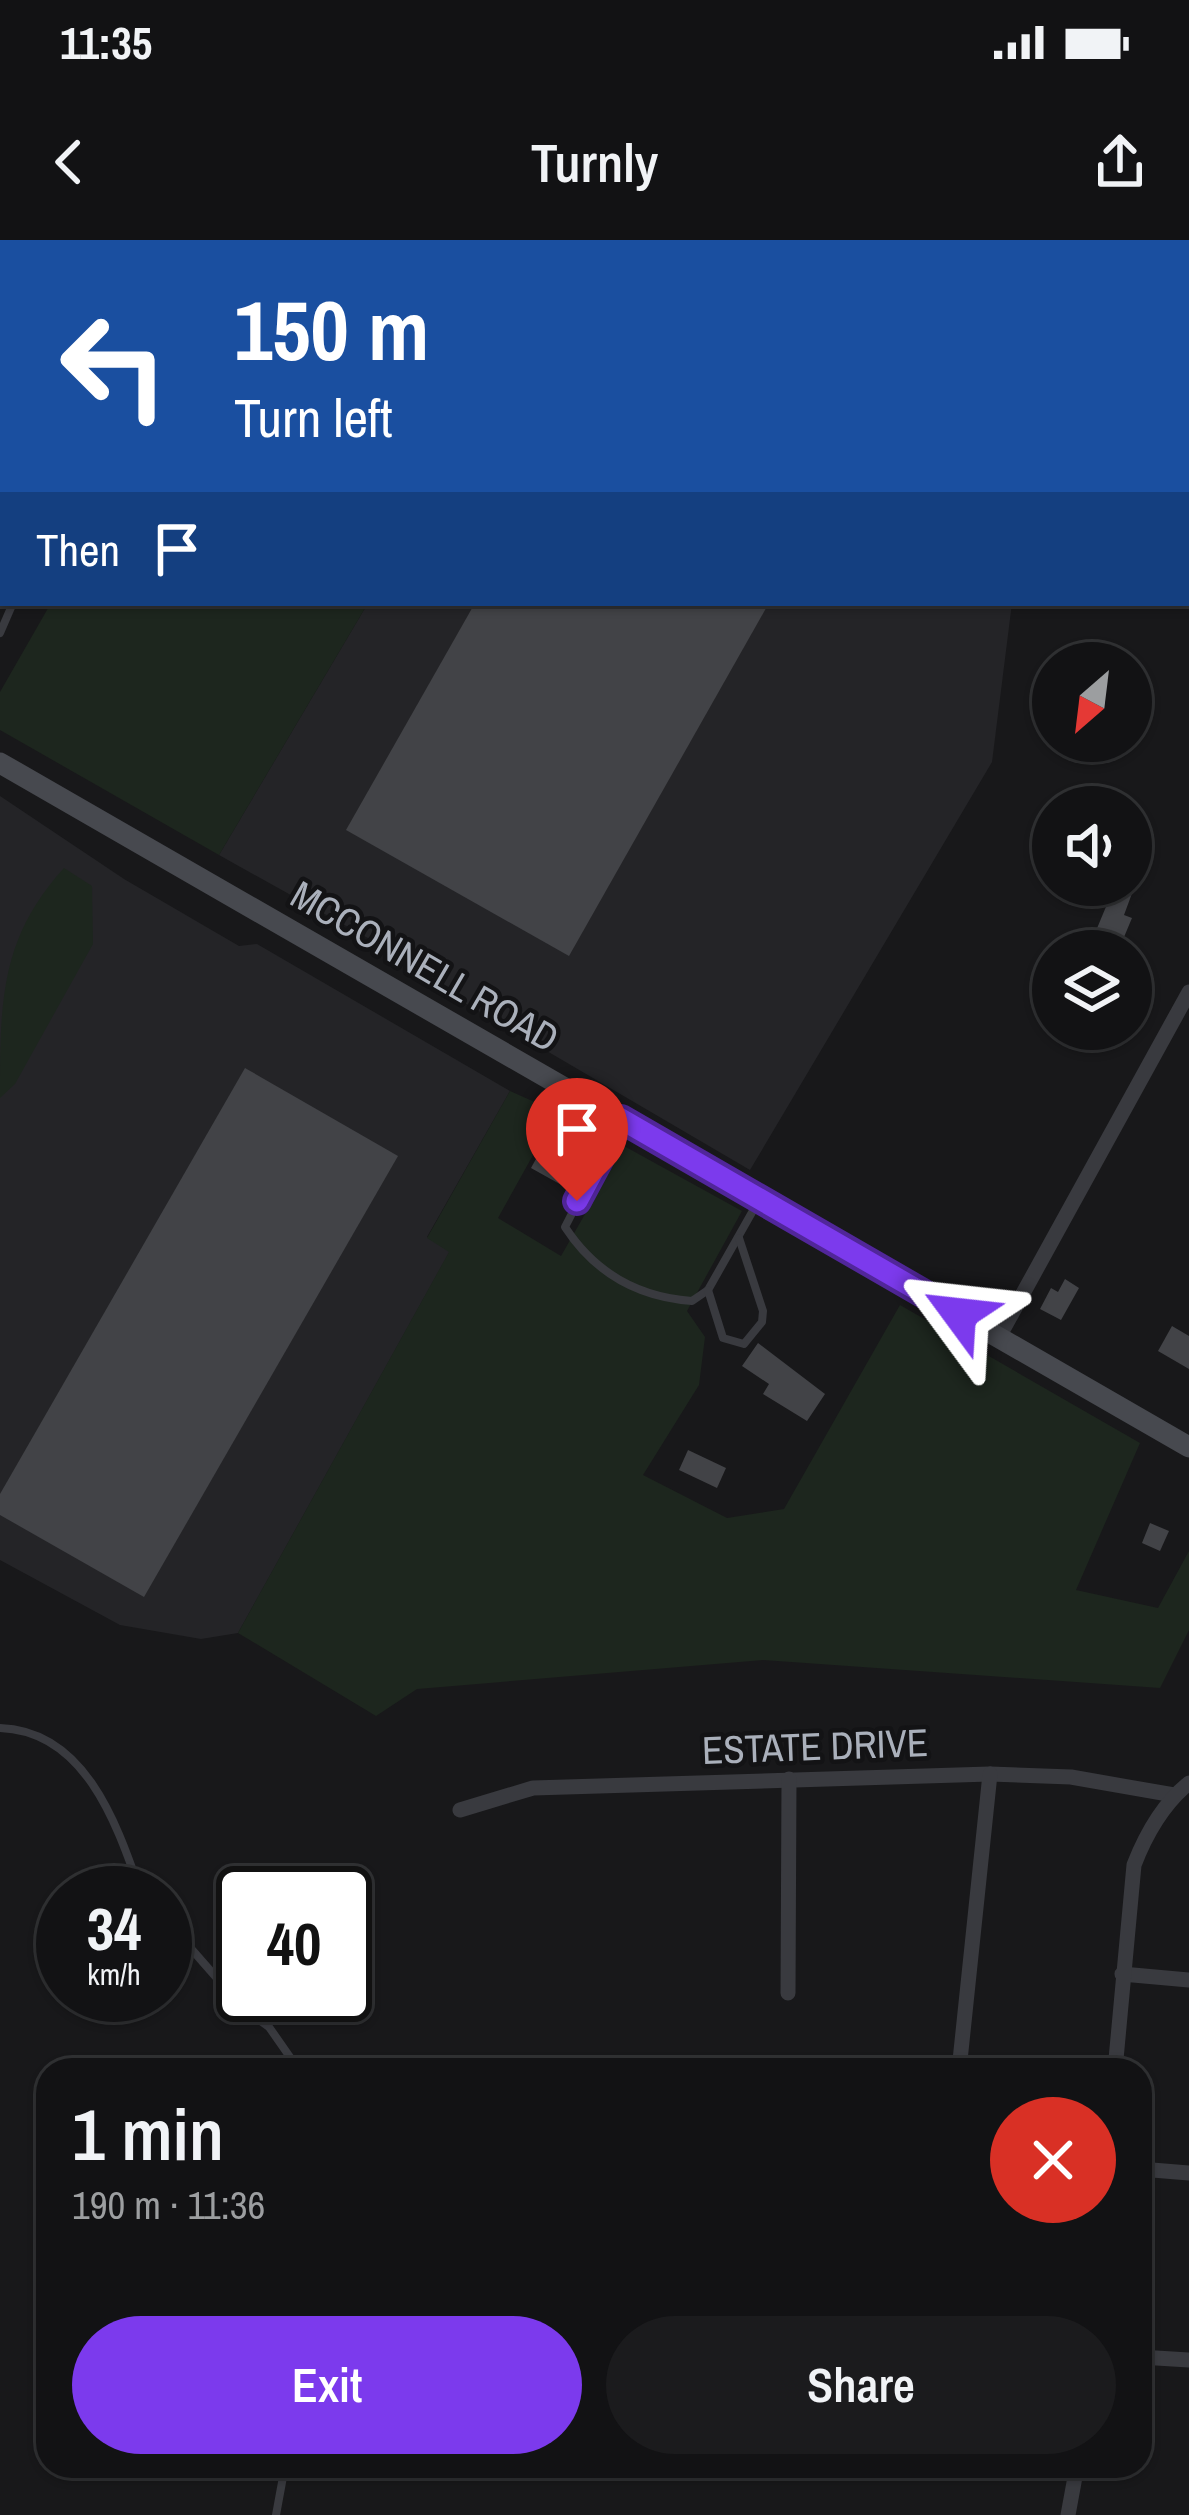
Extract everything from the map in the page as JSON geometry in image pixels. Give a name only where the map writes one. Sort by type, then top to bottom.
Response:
[{"type":"street","name":"MCCONNELL ROAD","points":[[0,763],[1189,1448]]},
{"type":"street","points":[[999,1337],[1189,992]]},
{"type":"street","points":[[960,2058],[990,1774]]},
{"type":"street","name":"ESTATE DRIVE","points":[[460,1810],[532,1788],[990,1774],[1071,1777],[1174,1795]]},
{"type":"street","points":[[788,1993],[789,1779]]},
{"type":"street","points":[[1116,2058],[1134,1865],[1174,1795],[1189,1783]]},
{"type":"street","points":[[1122,1973],[1189,1980]]},
{"type":"street","points":[[1152,2170],[1189,2173]]},
{"type":"street","points":[[1152,2358],[1189,2360]]},
{"type":"street","points":[[1068,2515],[1075,2478]]},
{"type":"lane","points":[[621,1119],[565,1227],[584,1257],[637,1290],[692,1300],[708,1289],[760,1199]]},
{"type":"lane","points":[[708,1289],[723,1338],[744,1344],[762,1322],[763,1311],[739,1237]]},
{"type":"lane","points":[[0,1728],[22,1729],[55,1745],[90,1780],[118,1826],[131,1866]]},
{"type":"lane","points":[[192,1950],[244,2009],[269,2027],[290,2058]]},
{"type":"lane","points":[[276,2515],[283,2478]]},
{"type":"shaded area","points":[[49,606],[366,606],[219,855],[0,730],[0,692]]},
{"type":"shaded area","points":[[366,606],[1012,606],[992,762],[750,1170],[458,999],[393,952],[219,855]]},
{"type":"shaded area","points":[[0,796],[124,879],[239,946],[257,944],[510,1091],[427,1237],[450,1251],[238,1633],[201,1639],[120,1625],[0,1560]]},
{"type":"shaded area","points":[[64,868],[92,886],[93,944],[15,1084],[0,1098],[8,973],[27,920]]},
{"type":"shaded area","points":[[510,1091],[557,1112],[498,1218],[561,1256],[624,1146],[742,1211],[687,1311],[705,1337],[699,1385],[643,1475],[727,1518],[784,1509],[900,1305],[1140,1443],[1076,1590],[1158,1608],[1189,1551],[1189,1630],[1160,1688],[763,1660],[417,1689],[376,1716],[238,1633],[449,1252],[427,1238]]},
{"type":"building","points":[[473,606],[767,606],[569,956],[346,830]]},
{"type":"building","points":[[1106,906],[1127,906],[1124,915],[1132,918],[1127,930],[1096,930]]},
{"type":"building","points":[[245,1068],[398,1156],[144,1597],[0,1515],[0,1494]]},
{"type":"building","points":[[542,1148],[585,1171],[574,1192],[531,1168]]},
{"type":"building","points":[[1065,1279],[1079,1288],[1061,1320],[1040,1309],[1051,1288],[1058,1292]]},
{"type":"building","points":[[1172,1326],[1189,1336],[1189,1369],[1158,1351]]},
{"type":"building","points":[[758,1343],[825,1394],[807,1421],[763,1394],[769,1384],[742,1366]]},
{"type":"building","points":[[688,1450],[726,1468],[717,1488],[679,1470]]},
{"type":"building","points":[[1150,1523],[1169,1531],[1160,1551],[1142,1543]]},
{"type":"route","points":[[577,1201],[621,1119],[959,1314]]}]
